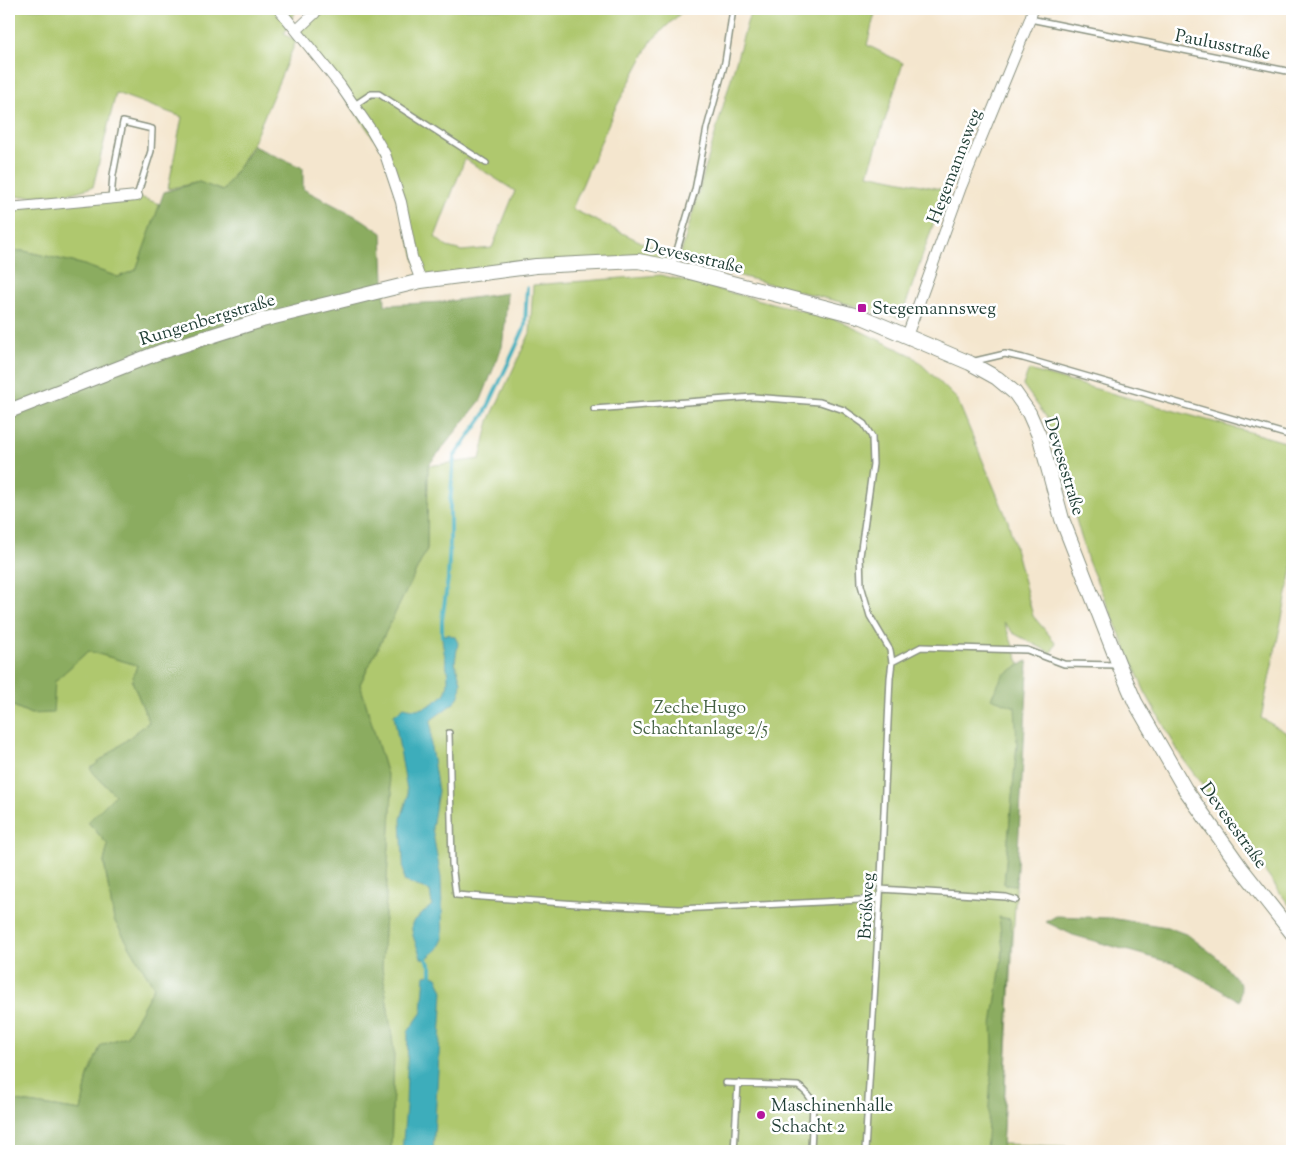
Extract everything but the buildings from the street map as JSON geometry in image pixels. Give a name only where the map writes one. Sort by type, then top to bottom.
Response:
[{"type":"street","points":[[279,9],[340,85],[385,154],[401,202],[412,257],[421,282]]},
{"type":"street","points":[[297,30],[315,13],[316,9]]},
{"type":"street","name":"Hegemannsweg","points":[[907,336],[961,187],[1032,14]]},
{"type":"street","points":[[9,208],[137,196]]},
{"type":"street","name":"Devesestraße","points":[[421,282],[536,266],[638,261],[671,267],[862,317],[970,362],[997,378],[1015,393],[1029,413],[1040,438],[1062,519],[1119,665],[1136,702],[1185,788],[1241,868],[1292,933]]},
{"type":"street","name":"Rungenbergstraße","points":[[9,411],[160,352],[262,320],[421,282]]},
{"type":"lane","points":[[671,267],[695,190],[707,128],[725,62],[733,9]]},
{"type":"lane","name":"Paulusstraße","points":[[1032,14],[1292,72]]},
{"type":"lane","points":[[353,106],[371,94],[379,94],[486,163]]},
{"type":"lane","points":[[111,199],[113,175],[123,122],[152,129],[151,151],[137,196]]},
{"type":"lane","points":[[970,362],[1005,354],[1292,436]]},
{"type":"lane","points":[[594,409],[753,397],[820,402],[844,410],[864,424],[872,437],[873,464],[860,556],[861,585],[870,616],[890,650],[892,662],[921,647],[997,648],[1027,650],[1064,664],[1119,665]]},
{"type":"lane","name":"Brößweg","points":[[865,1151],[892,662]]},
{"type":"lane","points":[[449,733],[452,864],[456,894],[577,904],[679,909],[880,899]]},
{"type":"lane","points":[[880,890],[1006,897],[1016,900]]},
{"type":"lane","points":[[726,1083],[798,1086],[805,1090],[813,1103],[811,1151]]},
{"type":"lane","points":[[734,1151],[738,1083]]},
{"type":"green space","points":[[9,9],[297,9],[284,34],[296,41],[252,145],[223,192],[199,182],[168,189],[182,117],[116,93],[93,187],[68,194],[9,197]]},
{"type":"green space","points":[[316,9],[685,9],[652,40],[614,111],[572,209],[679,260],[673,264],[604,262],[421,281],[385,154],[297,30]],"holes":[[[465,159],[515,191],[492,248],[462,251],[447,247],[435,237]]]},
{"type":"green space","points":[[751,9],[876,9],[867,45],[903,63],[868,174],[945,190],[901,318],[679,260]]},
{"type":"green space","points":[[253,146],[303,168],[303,189],[363,220],[382,233],[385,305],[443,302],[507,293],[502,347],[481,400],[428,466],[427,549],[360,684],[392,792],[382,967],[394,1052],[391,1151],[9,1151],[9,1100],[81,1111],[88,1076],[101,1045],[127,1036],[154,987],[114,920],[104,862],[108,845],[88,822],[115,795],[90,769],[149,722],[132,681],[137,665],[88,651],[55,681],[53,713],[31,714],[9,704],[9,251],[24,251],[81,264],[118,277],[136,270],[164,192],[199,182],[223,191]]},
{"type":"green space","points":[[137,196],[160,204],[136,270],[118,277],[81,264],[24,251],[9,251],[9,208]]},
{"type":"green space","name":"Zeche Hugo Schachtanlage 2/5","points":[[661,275],[835,319],[913,356],[957,399],[1008,521],[1033,616],[1056,643],[1051,653],[1013,633],[1004,622],[1022,670],[1004,884],[1016,885],[1002,1144],[1199,1151],[391,1151],[394,1052],[382,967],[392,792],[360,684],[427,549],[428,466],[480,459],[489,421],[530,333],[533,285]]},
{"type":"green space","points":[[1029,370],[1292,444],[1292,570],[1261,718],[1292,736],[1292,909],[1181,756],[1145,692],[1088,561],[1047,418],[1023,385]]},
{"type":"green space","points":[[88,651],[137,665],[132,681],[149,722],[90,769],[115,795],[88,822],[108,845],[104,862],[114,920],[154,987],[127,1036],[101,1045],[88,1076],[81,1111],[9,1100],[9,704],[31,714],[55,681]]},
{"type":"green space","points":[[1027,661],[1028,672],[1016,885],[1004,884],[1017,744],[1015,707],[991,698],[1003,675]]},
{"type":"green space","points":[[1056,916],[1110,918],[1167,927],[1188,935],[1218,958],[1241,985],[1240,1001],[1175,964],[1073,935],[1046,922]]},
{"type":"green space","points":[[999,917],[1010,919],[1012,931],[1002,1151],[986,1151],[993,1047],[992,1025],[1003,950]]},
{"type":"water","points":[[448,634],[455,637],[458,643],[455,662],[461,682],[460,694],[455,702],[431,720],[431,747],[438,791],[432,828],[441,878],[443,939],[438,949],[426,959],[421,958],[413,936],[412,923],[432,905],[430,891],[404,881],[401,819],[408,796],[394,715],[404,707],[415,709],[426,707],[444,694],[447,687],[448,673],[442,636]]},
{"type":"water","points":[[431,974],[437,977],[443,991],[433,1151],[402,1151],[406,1107],[408,1032],[422,1012],[425,975]]},
{"type":"waterway","points":[[442,636],[442,620],[448,579],[450,504],[454,457],[484,415],[525,326],[527,288]]},
{"type":"waterway","points":[[426,959],[431,967],[431,974]]},
{"type":"place","name":"Stegemannsweg","points":[[862,308]]},
{"type":"place","name":"Maschinenhalle Schacht 2","points":[[761,1115]]}]
